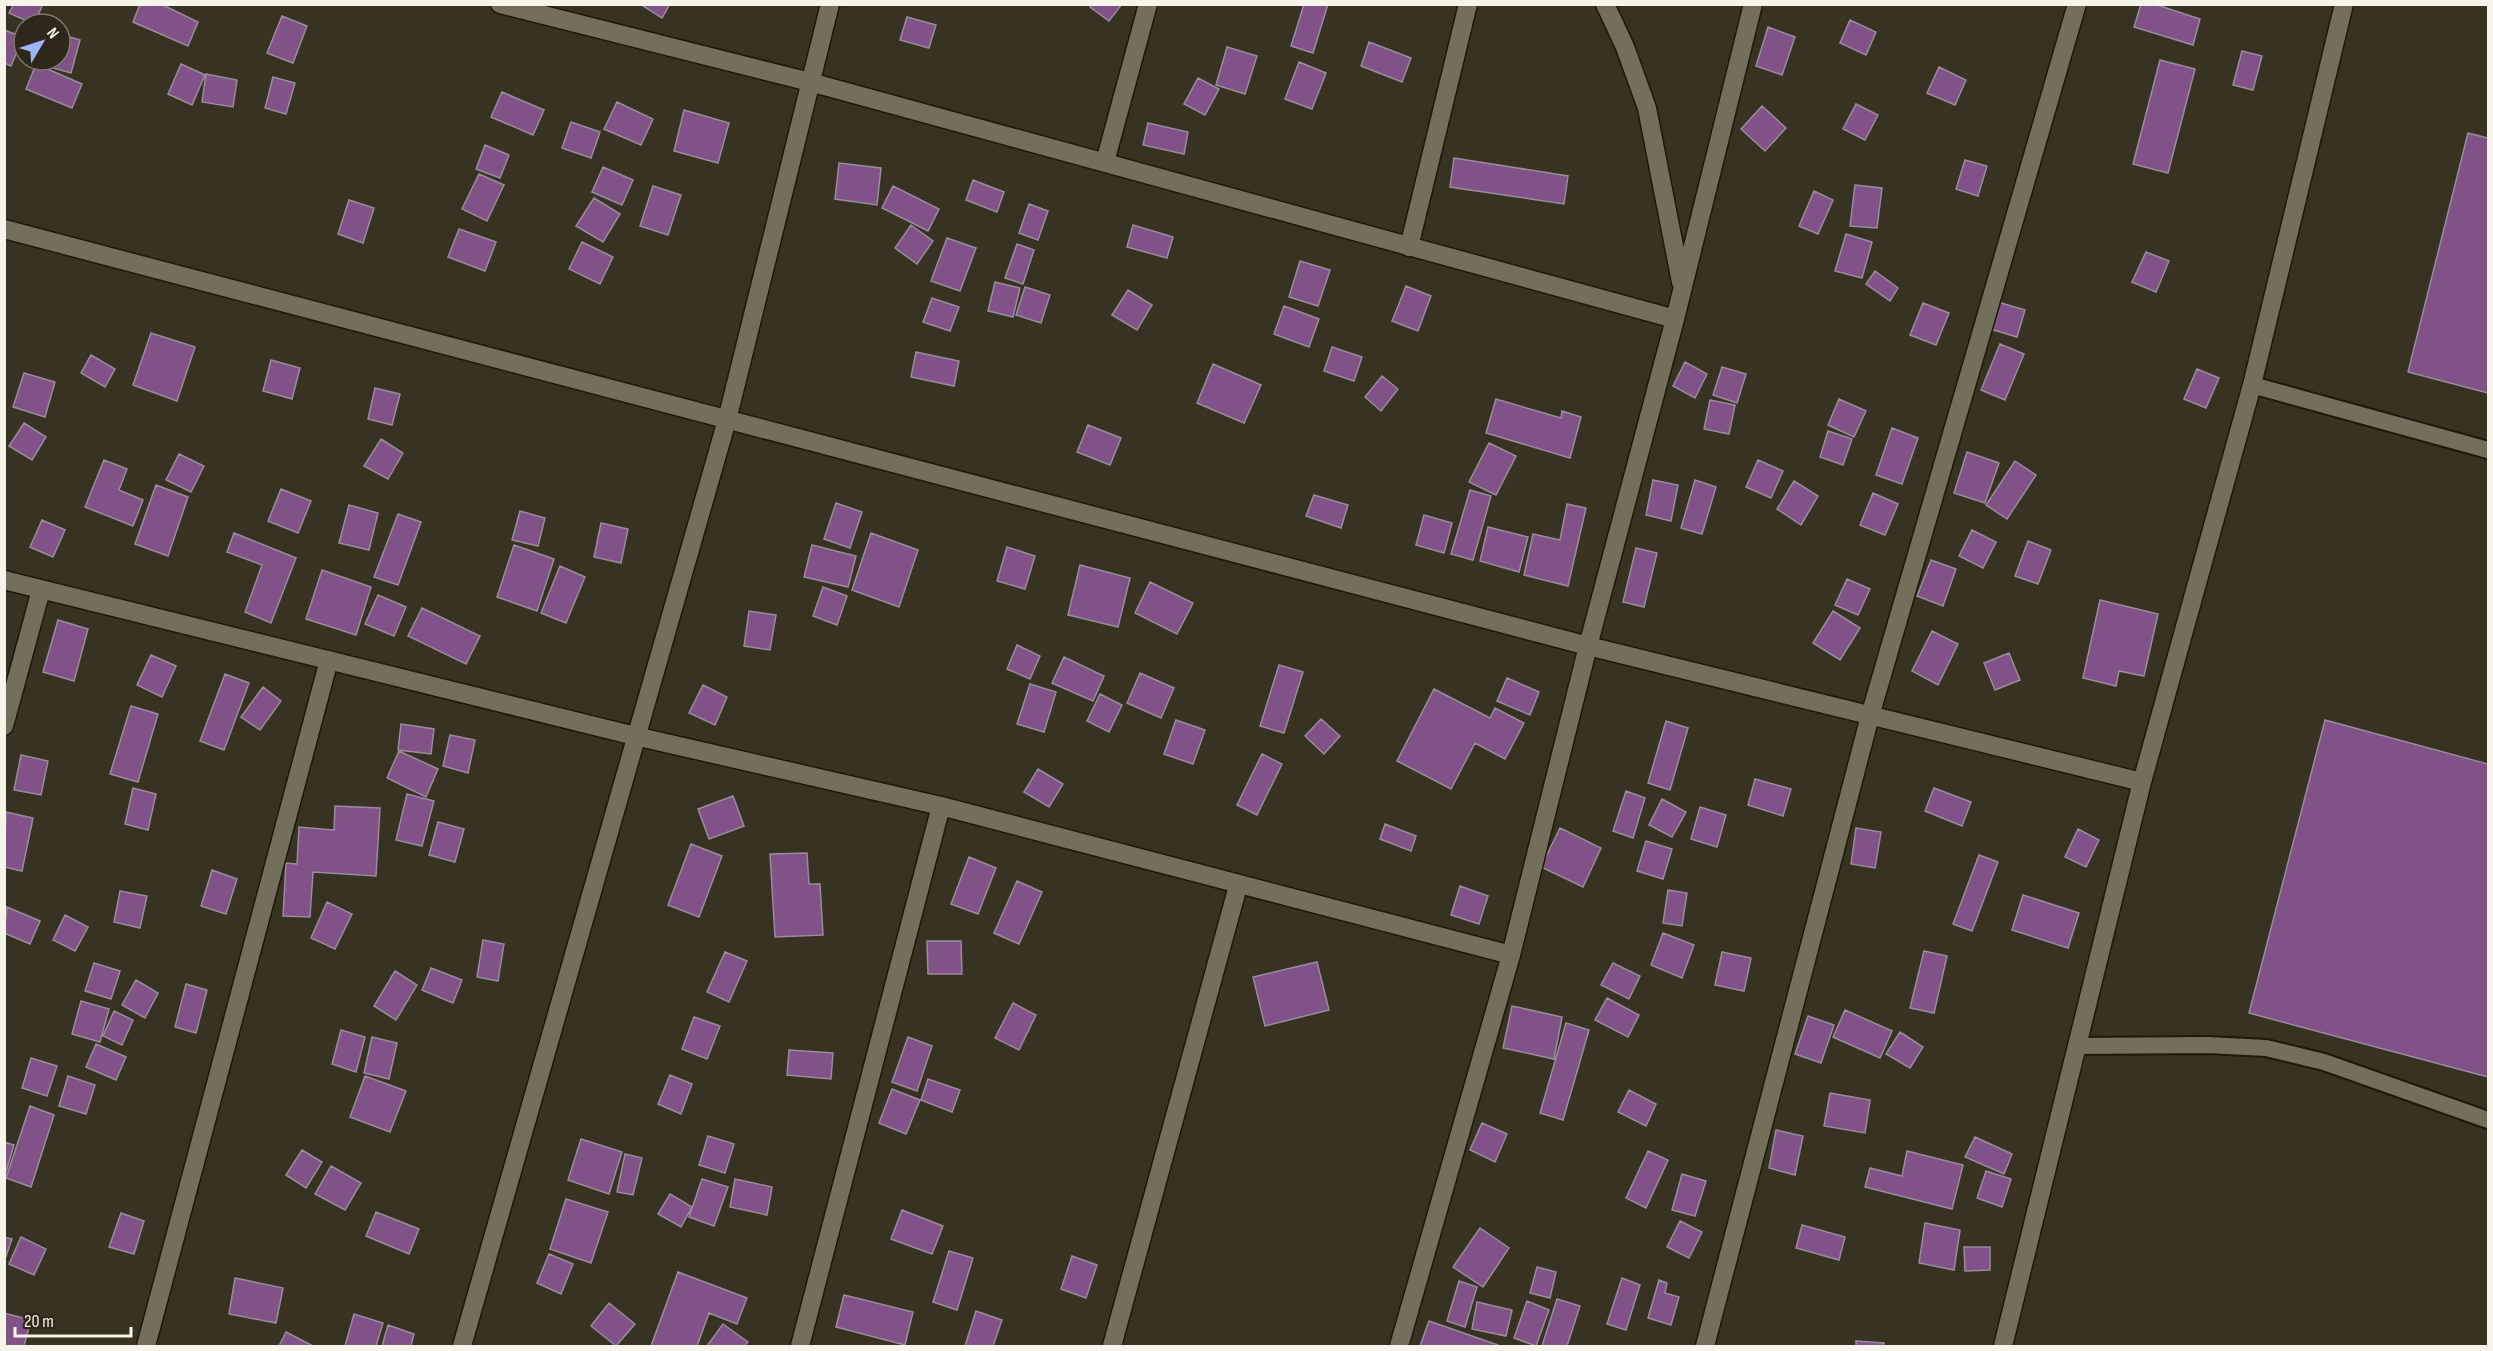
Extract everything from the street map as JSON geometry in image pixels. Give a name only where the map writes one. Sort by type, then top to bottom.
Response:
[{"type":"street","points":[[500,4],[810,82],[1675,319]]},
{"type":"street","points":[[462,1347],[727,420],[830,4]]},
{"type":"street","points":[[1105,162],[1148,4]]},
{"type":"street","points":[[1409,247],[1468,4]]},
{"type":"street","points":[[1605,4],[1625,47],[1647,108],[1682,289]]},
{"type":"street","points":[[1400,1347],[1511,955],[1588,646],[1675,319],[1753,4]]},
{"type":"street","points":[[1705,1347],[1870,716],[2077,4]]},
{"type":"street","points":[[2003,1347],[2142,782],[2252,385],[2344,4]]},
{"type":"street","points":[[4,229],[1588,646],[2142,782]]},
{"type":"street","points":[[4,580],[635,736],[941,806],[1238,886],[1511,955]]},
{"type":"street","points":[[4,726],[41,590]]},
{"type":"street","points":[[146,1347],[329,660]]},
{"type":"street","points":[[800,1347],[941,806]]},
{"type":"street","points":[[1112,1347],[1238,886]]},
{"type":"lane","points":[[2252,385],[2488,450]]},
{"type":"lane","points":[[2077,1046],[2208,1045],[2266,1048],[2324,1062],[2488,1120]]},
{"type":"building","points":[[14,4],[43,4],[39,12],[9,13]]},
{"type":"building","points":[[140,4],[161,4],[198,22],[188,46],[133,22]]},
{"type":"building","points":[[640,4],[670,4],[662,18]]},
{"type":"building","points":[[1092,4],[1122,4],[1109,21],[1090,7]]},
{"type":"building","points":[[1304,4],[1328,4],[1313,53],[1291,46]]},
{"type":"building","points":[[2141,4],[2154,4],[2200,19],[2193,45],[2134,27]]},
{"type":"building","points":[[282,16],[307,26],[293,63],[267,53]]},
{"type":"building","points":[[907,17],[936,25],[929,48],[900,40]]},
{"type":"building","points":[[1850,20],[1876,32],[1866,55],[1840,43]]},
{"type":"building","points":[[1768,27],[1795,37],[1782,75],[1756,66]]},
{"type":"building","points":[[4,30],[12,33],[12,64],[11,66],[4,63]]},
{"type":"building","points":[[72,38],[80,40],[72,69]]},
{"type":"building","points":[[1369,42],[1411,58],[1402,82],[1361,66]]},
{"type":"building","points":[[1227,47],[1257,56],[1245,94],[1216,85]]},
{"type":"building","points":[[2242,51],[2262,56],[2253,90],[2233,85]]},
{"type":"building","points":[[2160,60],[2195,69],[2168,173],[2133,164]]},
{"type":"building","points":[[1299,62],[1326,73],[1312,109],[1285,99]]},
{"type":"building","points":[[181,64],[205,75],[192,105],[168,94]]},
{"type":"building","points":[[1939,67],[1966,80],[1955,105],[1927,93]]},
{"type":"building","points":[[33,72],[54,72],[82,84],[72,108],[26,89]]},
{"type":"building","points":[[206,74],[237,80],[233,107],[202,102]]},
{"type":"building","points":[[273,77],[295,83],[286,114],[265,108]]},
{"type":"building","points":[[1198,78],[1219,89],[1205,115],[1184,104]]},
{"type":"building","points":[[502,92],[544,110],[533,135],[491,117]]},
{"type":"building","points":[[617,102],[653,119],[641,145],[604,129]]},
{"type":"building","points":[[1856,104],[1878,115],[1865,140],[1843,129]]},
{"type":"building","points":[[1762,106],[1786,128],[1765,151],[1741,129]]},
{"type":"building","points":[[684,110],[729,123],[718,163],[674,151]]},
{"type":"building","points":[[571,122],[600,132],[591,158],[562,148]]},
{"type":"building","points":[[1148,123],[1188,132],[1184,154],[1143,145]]},
{"type":"building","points":[[2468,133],[2488,138],[2488,393],[2408,372]]},
{"type":"building","points":[[485,145],[509,155],[500,178],[476,169]]},
{"type":"building","points":[[1454,158],[1568,176],[1564,204],[1450,187]]},
{"type":"building","points":[[1965,160],[1987,166],[1978,196],[1956,189]]},
{"type":"building","points":[[839,163],[881,168],[877,205],[835,199]]},
{"type":"building","points":[[603,167],[633,180],[622,205],[592,192]]},
{"type":"building","points":[[479,174],[504,185],[487,221],[462,209]]},
{"type":"building","points":[[973,180],[1004,192],[997,212],[966,200]]},
{"type":"building","points":[[1855,185],[1882,188],[1877,228],[1850,226]]},
{"type":"building","points":[[653,186],[681,195],[668,235],[640,226]]},
{"type":"building","points":[[893,186],[939,209],[928,231],[882,208]]},
{"type":"building","points":[[1814,191],[1833,200],[1818,234],[1799,226]]},
{"type":"building","points":[[594,198],[620,214],[603,242],[576,226]]},
{"type":"building","points":[[349,200],[374,208],[363,243],[338,234]]},
{"type":"building","points":[[1029,204],[1048,211],[1038,240],[1019,233]]},
{"type":"building","points":[[911,225],[933,241],[917,264],[895,248]]},
{"type":"building","points":[[1133,225],[1173,237],[1167,258],[1127,247]]},
{"type":"building","points":[[459,229],[496,242],[485,271],[448,257]]},
{"type":"building","points":[[1846,234],[1872,242],[1862,278],[1835,271]]},
{"type":"building","points":[[947,238],[976,248],[960,291],[931,281]]},
{"type":"building","points":[[582,242],[613,257],[600,284],[569,269]]},
{"type":"building","points":[[1017,244],[1034,250],[1023,284],[1005,278]]},
{"type":"building","points":[[2146,252],[2169,261],[2156,292],[2132,282]]},
{"type":"building","points":[[1300,261],[1330,270],[1318,306],[1289,297]]},
{"type":"building","points":[[1875,271],[1898,288],[1890,301],[1866,284]]},
{"type":"building","points":[[995,282],[1020,288],[1013,317],[988,311]]},
{"type":"building","points":[[1406,286],[1431,296],[1418,331],[1392,321]]},
{"type":"building","points":[[1025,287],[1050,295],[1041,323],[1016,315]]},
{"type":"building","points":[[1128,290],[1152,305],[1137,330],[1112,315]]},
{"type":"building","points":[[932,298],[959,307],[950,331],[923,322]]},
{"type":"building","points":[[1998,302],[2025,310],[2017,337],[1990,329]]},
{"type":"building","points":[[1923,303],[1949,313],[1936,345],[1910,335]]},
{"type":"building","points":[[1284,306],[1319,319],[1309,347],[1274,334]]},
{"type":"building","points":[[151,333],[195,347],[177,401],[133,385]]},
{"type":"building","points":[[2000,344],[2024,354],[2005,400],[1981,390]]},
{"type":"building","points":[[1332,347],[1362,357],[1354,381],[1324,371]]},
{"type":"building","points":[[916,352],[959,361],[954,386],[911,377]]},
{"type":"building","points":[[91,355],[115,369],[105,387],[81,373]]},
{"type":"building","points":[[271,360],[300,368],[292,399],[263,391]]},
{"type":"building","points":[[1685,362],[1707,374],[1695,398],[1673,386]]},
{"type":"building","points":[[1213,364],[1261,385],[1244,423],[1197,403]]},
{"type":"building","points":[[1722,367],[1746,374],[1737,403],[1713,395]]},
{"type":"building","points":[[2197,369],[2219,378],[2206,408],[2184,399]]},
{"type":"building","points":[[24,373],[55,382],[45,417],[13,407]]},
{"type":"building","points":[[1382,376],[1398,389],[1381,411],[1365,397]]},
{"type":"building","points":[[375,388],[400,394],[392,425],[368,419]]},
{"type":"building","points":[[1496,399],[1561,418],[1562,411],[1581,417],[1570,458],[1486,433]]},
{"type":"building","points":[[1839,399],[1866,411],[1854,437],[1828,425]]},
{"type":"building","points":[[1710,400],[1735,405],[1729,434],[1704,429]]},
{"type":"building","points":[[24,423],[46,437],[32,460],[9,446]]},
{"type":"building","points":[[1088,425],[1121,438],[1110,465],[1077,452]]},
{"type":"building","points":[[1892,428],[1918,438],[1902,484],[1876,475]]},
{"type":"building","points":[[1828,431],[1852,439],[1843,465],[1820,457]]},
{"type":"building","points":[[381,439],[403,453],[388,479],[364,466]]},
{"type":"building","points":[[1489,443],[1516,456],[1496,495],[1469,482]]},
{"type":"building","points":[[1967,452],[1999,463],[1985,503],[1954,493]]},
{"type":"building","points":[[179,454],[204,466],[191,492],[166,480]]},
{"type":"building","points":[[104,460],[127,469],[119,490],[143,500],[133,526],[85,507]]},
{"type":"building","points":[[1758,460],[1783,471],[1771,498],[1746,487]]},
{"type":"building","points":[[2015,461],[2036,475],[2007,519],[1986,505]]},
{"type":"building","points":[[1653,480],[1678,485],[1671,521],[1646,515]]},
{"type":"building","points":[[1695,480],[1716,487],[1702,534],[1681,528]]},
{"type":"building","points":[[1794,481],[1818,496],[1801,525],[1777,509]]},
{"type":"building","points":[[156,485],[188,497],[168,556],[135,544]]},
{"type":"building","points":[[281,489],[311,501],[298,533],[268,521]]},
{"type":"building","points":[[1470,490],[1491,496],[1473,560],[1451,554]]},
{"type":"building","points":[[1873,493],[1898,504],[1885,535],[1860,525]]},
{"type":"building","points":[[1314,495],[1348,505],[1341,528],[1306,516]]},
{"type":"building","points":[[836,503],[862,512],[850,548],[824,539]]},
{"type":"building","points":[[1567,504],[1586,508],[1568,586],[1524,575],[1533,534],[1560,540]]},
{"type":"building","points":[[349,505],[378,513],[369,550],[339,543]]},
{"type":"building","points":[[520,511],[545,518],[538,546],[512,540]]},
{"type":"building","points":[[398,514],[421,522],[398,585],[374,577]]},
{"type":"building","points":[[1424,515],[1452,523],[1444,553],[1416,545]]},
{"type":"building","points":[[42,520],[65,530],[53,557],[30,547]]},
{"type":"building","points":[[601,523],[628,529],[621,563],[594,557]]},
{"type":"building","points":[[1488,527],[1528,537],[1519,572],[1480,561]]},
{"type":"building","points":[[1972,530],[1996,542],[1983,568],[1959,556]]},
{"type":"building","points":[[234,533],[296,558],[271,623],[245,612],[262,565],[227,552]]},
{"type":"building","points":[[871,533],[918,550],[899,607],[852,590]]},
{"type":"building","points":[[2028,541],[2051,550],[2038,584],[2015,576]]},
{"type":"building","points":[[514,545],[554,559],[537,611],[497,597]]},
{"type":"building","points":[[812,545],[856,556],[848,587],[804,577]]},
{"type":"building","points":[[1007,547],[1035,556],[1025,589],[997,581]]},
{"type":"building","points":[[1636,548],[1657,553],[1644,607],[1623,602]]},
{"type":"building","points":[[1931,560],[1956,569],[1943,606],[1917,596]]},
{"type":"building","points":[[1080,565],[1130,578],[1118,627],[1068,615]]},
{"type":"building","points":[[560,566],[585,577],[566,623],[541,613]]},
{"type":"building","points":[[322,570],[371,587],[356,635],[306,619]]},
{"type":"building","points":[[1847,579],[1870,589],[1858,615],[1835,605]]},
{"type":"building","points":[[1150,582],[1193,603],[1177,634],[1135,613]]},
{"type":"building","points":[[823,587],[847,596],[837,625],[813,616]]},
{"type":"building","points":[[378,595],[406,607],[394,636],[365,624]]},
{"type":"building","points":[[2100,600],[2158,614],[2144,676],[2119,671],[2116,686],[2083,678]]},
{"type":"building","points":[[422,608],[480,636],[466,664],[408,636]]},
{"type":"building","points":[[749,611],[776,615],[770,650],[744,646]]},
{"type":"building","points":[[1833,611],[1860,628],[1840,660],[1813,643]]},
{"type":"building","points":[[58,620],[88,629],[74,681],[43,672]]},
{"type":"building","points":[[1932,631],[1958,644],[1938,685],[1912,671]]},
{"type":"building","points":[[1017,645],[1040,656],[1030,679],[1007,669]]},
{"type":"building","points":[[2009,653],[2020,680],[1995,690],[1984,663]]},
{"type":"building","points":[[151,655],[176,666],[162,697],[137,685]]},
{"type":"building","points":[[1064,657],[1104,676],[1093,701],[1052,683]]},
{"type":"building","points":[[1279,665],[1303,672],[1284,733],[1260,726]]},
{"type":"building","points":[[1140,673],[1174,688],[1161,718],[1127,703]]},
{"type":"building","points":[[225,674],[249,683],[224,750],[200,741]]},
{"type":"building","points":[[1507,678],[1539,692],[1530,715],[1497,701]]},
{"type":"building","points":[[1030,684],[1056,692],[1044,732],[1017,724]]},
{"type":"building","points":[[703,685],[727,697],[715,725],[689,713]]},
{"type":"building","points":[[263,687],[281,701],[260,730],[241,717]]},
{"type":"building","points":[[1434,689],[1490,718],[1495,708],[1524,723],[1505,759],[1475,743],[1451,789],[1397,761]]},
{"type":"building","points":[[1100,694],[1122,705],[1109,732],[1087,721]]},
{"type":"building","points":[[131,706],[158,714],[138,782],[110,774]]},
{"type":"building","points":[[1321,719],[1340,736],[1324,754],[1305,736]]},
{"type":"building","points":[[1176,720],[1205,730],[1193,764],[1164,754]]},
{"type":"building","points":[[2325,720],[2488,764],[2488,1077],[2249,1013]]},
{"type":"building","points":[[1666,721],[1688,728],[1670,790],[1648,783]]},
{"type":"building","points":[[401,724],[434,729],[431,754],[398,750]]},
{"type":"building","points":[[450,735],[475,740],[468,773],[443,766]]},
{"type":"building","points":[[399,751],[438,769],[426,797],[387,778]]},
{"type":"building","points":[[1262,754],[1282,764],[1257,815],[1237,805]]},
{"type":"building","points":[[21,755],[48,761],[41,795],[14,790]]},
{"type":"building","points":[[1038,769],[1063,784],[1049,807],[1024,792]]},
{"type":"building","points":[[1755,779],[1791,789],[1783,816],[1748,805]]},
{"type":"building","points":[[133,788],[156,794],[148,830],[125,824]]},
{"type":"building","points":[[1934,788],[1971,802],[1962,826],[1925,811]]},
{"type":"building","points":[[1626,791],[1645,798],[1633,838],[1613,831]]},
{"type":"building","points":[[407,794],[434,801],[422,846],[396,840]]},
{"type":"building","points":[[733,796],[744,826],[709,839],[698,809]]},
{"type":"building","points":[[1662,799],[1686,812],[1672,837],[1649,825]]},
{"type":"building","points":[[335,806],[380,808],[376,876],[313,872],[310,917],[283,916],[286,863],[297,864],[299,827],[334,830]]},
{"type":"building","points":[[1700,807],[1726,815],[1717,847],[1691,839]]},
{"type":"building","points":[[6,812],[33,818],[22,871],[4,867]]},
{"type":"building","points":[[438,822],[464,829],[455,862],[429,855]]},
{"type":"building","points":[[1385,824],[1416,836],[1411,851],[1380,839]]},
{"type":"building","points":[[1560,828],[1601,848],[1583,887],[1541,867]]},
{"type":"building","points":[[1856,828],[1881,832],[1875,868],[1851,864]]},
{"type":"building","points":[[2078,829],[2099,840],[2086,867],[2065,857]]},
{"type":"building","points":[[1646,841],[1672,849],[1663,879],[1637,871]]},
{"type":"building","points":[[691,844],[722,856],[699,917],[668,905]]},
{"type":"building","points":[[807,853],[809,884],[820,884],[823,935],[775,937],[770,854]]},
{"type":"building","points":[[1979,855],[1998,862],[1972,931],[1953,924]]},
{"type":"building","points":[[969,857],[996,868],[978,914],[951,904]]},
{"type":"building","points":[[212,870],[237,879],[226,914],[201,906]]},
{"type":"building","points":[[1017,881],[1042,892],[1019,944],[994,933]]},
{"type":"building","points":[[1460,886],[1488,896],[1479,924],[1451,915]]},
{"type":"building","points":[[1668,890],[1687,893],[1682,926],[1663,923]]},
{"type":"building","points":[[120,891],[147,896],[140,928],[114,922]]},
{"type":"building","points":[[2023,895],[2079,913],[2068,948],[2012,930]]},
{"type":"building","points":[[327,902],[352,914],[335,949],[311,938]]},
{"type":"building","points":[[7,907],[40,921],[30,944],[4,933]]},
{"type":"building","points":[[65,915],[88,927],[75,951],[53,940]]},
{"type":"building","points":[[1663,933],[1694,945],[1682,978],[1651,965]]},
{"type":"building","points":[[483,940],[504,944],[498,981],[477,977]]},
{"type":"building","points":[[927,941],[961,941],[962,974],[928,974]]},
{"type":"building","points":[[1924,951],[1947,956],[1934,1013],[1910,1008]]},
{"type":"building","points":[[725,952],[747,961],[729,1002],[707,992]]},
{"type":"building","points":[[1722,952],[1751,958],[1744,991],[1715,985]]},
{"type":"building","points":[[1317,962],[1329,1010],[1265,1026],[1253,977]]},
{"type":"building","points":[[94,963],[120,971],[111,999],[85,991]]},
{"type":"building","points":[[1613,963],[1640,976],[1629,999],[1601,985]]},
{"type":"building","points":[[431,968],[462,980],[453,1003],[422,990]]},
{"type":"building","points":[[395,971],[417,985],[396,1020],[374,1006]]},
{"type":"building","points":[[136,980],[158,993],[145,1018],[122,1005]]},
{"type":"building","points":[[186,984],[207,990],[196,1033],[175,1027]]},
{"type":"building","points":[[1607,998],[1639,1015],[1628,1037],[1595,1020]]},
{"type":"building","points":[[81,1001],[109,1009],[100,1042],[72,1034]]},
{"type":"building","points":[[1013,1003],[1036,1015],[1019,1050],[995,1038]]},
{"type":"building","points":[[1512,1006],[1562,1017],[1554,1059],[1503,1048]]},
{"type":"building","points":[[1845,1010],[1892,1031],[1880,1058],[1833,1037]]},
{"type":"building","points":[[114,1011],[133,1020],[122,1045],[103,1036]]},
{"type":"building","points":[[1808,1016],[1834,1025],[1821,1063],[1795,1054]]},
{"type":"building","points":[[694,1017],[720,1026],[707,1059],[682,1049]]},
{"type":"building","points":[[1566,1023],[1589,1030],[1563,1120],[1540,1113]]},
{"type":"building","points":[[341,1030],[365,1037],[356,1072],[332,1064]]},
{"type":"building","points":[[1900,1032],[1923,1047],[1910,1068],[1886,1054]]},
{"type":"building","points":[[372,1037],[397,1043],[389,1079],[364,1073]]},
{"type":"building","points":[[908,1037],[932,1046],[917,1091],[892,1082]]},
{"type":"building","points":[[96,1044],[126,1057],[116,1080],[86,1067]]},
{"type":"building","points":[[789,1050],[833,1053],[831,1079],[787,1075]]},
{"type":"building","points":[[31,1058],[57,1066],[47,1096],[22,1088]]},
{"type":"building","points":[[670,1075],[692,1084],[681,1114],[658,1104]]},
{"type":"building","points":[[68,1076],[95,1085],[86,1114],[59,1106]]},
{"type":"building","points":[[365,1076],[406,1091],[390,1132],[350,1117]]},
{"type":"building","points":[[928,1079],[960,1090],[952,1112],[921,1100]]},
{"type":"building","points":[[892,1089],[920,1100],[906,1134],[879,1123]]},
{"type":"building","points":[[1629,1090],[1656,1104],[1646,1126],[1618,1112]]},
{"type":"building","points":[[1830,1093],[1870,1100],[1865,1133],[1824,1126]]},
{"type":"building","points":[[30,1106],[54,1115],[31,1187],[6,1178]]},
{"type":"building","points":[[1482,1123],[1507,1134],[1495,1162],[1470,1150]]},
{"type":"building","points":[[1776,1130],[1803,1136],[1795,1175],[1769,1168]]},
{"type":"building","points":[[708,1136],[734,1144],[725,1173],[699,1165]]},
{"type":"building","points":[[1975,1137],[2012,1154],[2004,1174],[1965,1157]]},
{"type":"building","points":[[581,1139],[622,1152],[609,1194],[568,1180]]},
{"type":"building","points":[[4,1142],[14,1145],[6,1172],[4,1171]]},
{"type":"building","points":[[302,1150],[322,1162],[306,1188],[286,1175]]},
{"type":"building","points":[[1648,1151],[1668,1160],[1646,1208],[1626,1198]]},
{"type":"building","points":[[1907,1151],[1963,1165],[1952,1209],[1865,1187],[1870,1168],[1902,1176]]},
{"type":"building","points":[[625,1154],[642,1158],[633,1195],[617,1192]]},
{"type":"building","points":[[331,1166],[361,1183],[345,1210],[315,1194]]},
{"type":"building","points":[[1986,1171],[2011,1179],[2002,1207],[1977,1198]]},
{"type":"building","points":[[1682,1174],[1706,1181],[1695,1216],[1672,1210]]},
{"type":"building","points":[[702,1179],[728,1187],[714,1226],[689,1217]]},
{"type":"building","points":[[735,1179],[772,1187],[767,1215],[730,1207]]},
{"type":"building","points":[[670,1194],[692,1207],[681,1227],[658,1214]]},
{"type":"building","points":[[566,1199],[608,1212],[591,1263],[550,1249]]},
{"type":"building","points":[[902,1210],[943,1226],[932,1254],[891,1239]]},
{"type":"building","points":[[376,1212],[419,1229],[409,1254],[366,1236]]},
{"type":"building","points":[[121,1213],[144,1221],[134,1254],[109,1247]]},
{"type":"building","points":[[1680,1221],[1702,1232],[1689,1258],[1667,1247]]},
{"type":"building","points":[[1925,1223],[1960,1230],[1954,1270],[1919,1263]]},
{"type":"building","points":[[1802,1225],[1845,1237],[1839,1260],[1796,1248]]},
{"type":"building","points":[[1480,1228],[1509,1248],[1483,1287],[1453,1267]]},
{"type":"building","points":[[4,1237],[12,1239],[4,1262]]},
{"type":"building","points":[[21,1237],[46,1249],[34,1275],[9,1264]]},
{"type":"building","points":[[1964,1247],[1990,1247],[1990,1270],[1965,1271]]},
{"type":"building","points":[[949,1251],[973,1258],[957,1310],[933,1302]]},
{"type":"building","points":[[549,1254],[573,1264],[561,1294],[537,1283]]},
{"type":"building","points":[[1072,1256],[1097,1265],[1086,1298],[1061,1289]]},
{"type":"building","points":[[1537,1267],[1556,1272],[1550,1298],[1530,1293]]},
{"type":"building","points":[[678,1272],[747,1298],[737,1324],[709,1313],[697,1346],[651,1346]]},
{"type":"building","points":[[235,1278],[283,1288],[276,1323],[229,1314]]},
{"type":"building","points":[[1622,1278],[1640,1285],[1626,1330],[1607,1324]]},
{"type":"building","points":[[1659,1280],[1667,1283],[1665,1293],[1679,1297],[1671,1325],[1648,1318]]},
{"type":"building","points":[[1459,1281],[1477,1287],[1465,1327],[1447,1321]]},
{"type":"building","points":[[844,1295],[913,1312],[905,1345],[836,1327]]},
{"type":"building","points":[[1557,1299],[1580,1306],[1567,1346],[1542,1346]]},
{"type":"building","points":[[1527,1301],[1549,1310],[1536,1346],[1514,1338]]},
{"type":"building","points":[[1477,1302],[1512,1310],[1506,1336],[1472,1329]]},
{"type":"building","points":[[609,1303],[635,1324],[616,1346],[591,1326]]},
{"type":"building","points":[[976,1311],[1002,1320],[993,1346],[965,1346]]},
{"type":"building","points":[[4,1313],[31,1320],[24,1346],[4,1346]]},
{"type":"building","points":[[354,1314],[383,1323],[376,1346],[345,1346]]},
{"type":"building","points":[[1429,1321],[1498,1345],[1498,1346],[1420,1346]]},
{"type":"building","points":[[723,1324],[748,1342],[744,1346],[707,1346]]},
{"type":"building","points":[[388,1325],[414,1334],[411,1346],[382,1346]]},
{"type":"building","points":[[286,1332],[313,1346],[279,1346]]},
{"type":"building","points":[[1856,1341],[1884,1343],[1883,1346],[1856,1346]]}]
